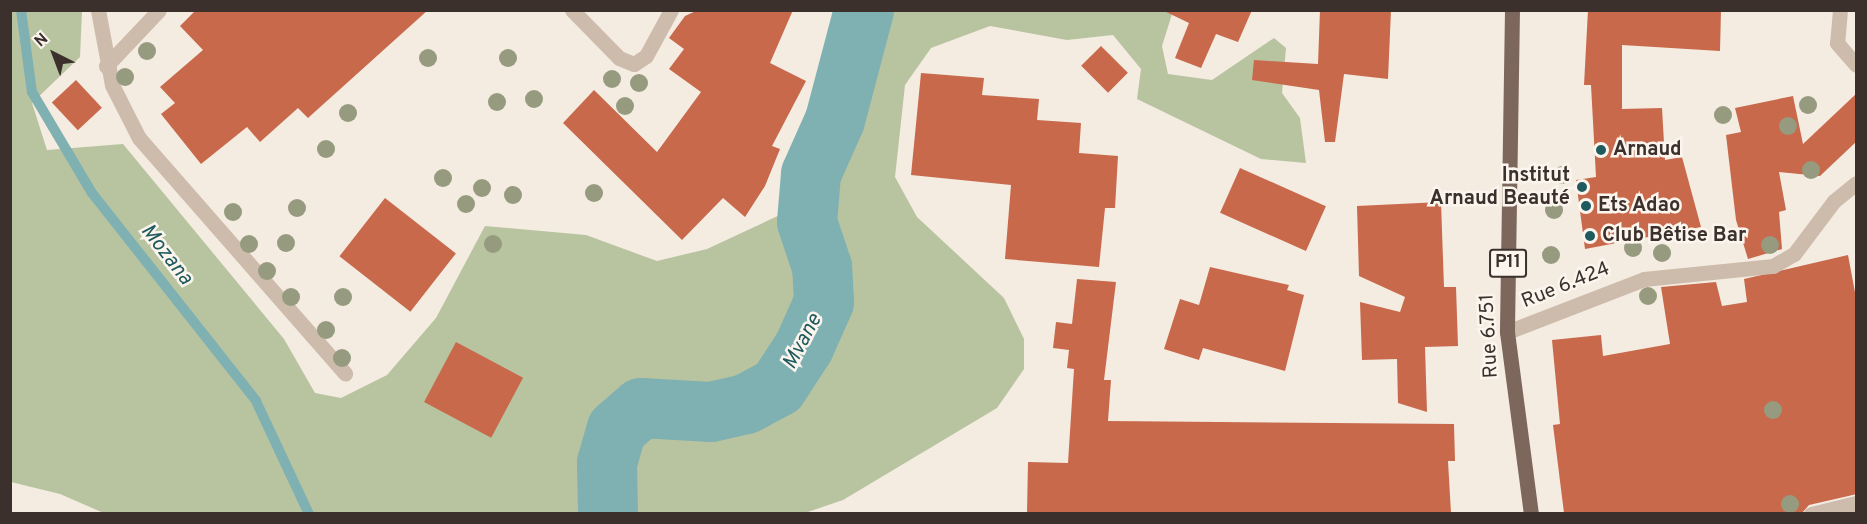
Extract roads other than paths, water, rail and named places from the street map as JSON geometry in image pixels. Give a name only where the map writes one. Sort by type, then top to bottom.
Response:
[{"type":"main road","name":"Rue 6.751","points":[[1512,10],[1507,333],[1531,513]]},
{"type":"street","points":[[98,10],[106,66],[121,110],[139,138],[345,373]]},
{"type":"street","points":[[106,66],[159,10]]},
{"type":"street","points":[[572,10],[619,58],[633,64],[646,56],[665,26],[671,10]]},
{"type":"street","points":[[1840,10],[1837,43],[1857,65]]},
{"type":"street","name":"Rue 6.424","points":[[1507,333],[1644,279],[1773,266],[1794,254],[1834,201],[1857,183]]},
{"type":"street","points":[[1811,513],[1857,503]]},
{"type":"waterway","name":"Mozana","points":[[21,10],[32,92],[92,193],[256,401],[309,514]]},
{"type":"waterway","name":"Mvane","points":[[608,514],[607,463],[617,429],[641,408],[711,412],[746,404],[778,387],[804,347],[824,302],[822,267],[807,222],[811,174],[835,120],[864,10]]},
{"type":"place","name":"Arnaud","points":[[1601,150]]},
{"type":"place","name":"Institut Arnaud Beauté","points":[[1582,187]]},
{"type":"place","name":"Ets Adao","points":[[1586,206]]},
{"type":"place","name":"Club Bêtise Bar","points":[[1590,236]]}]
